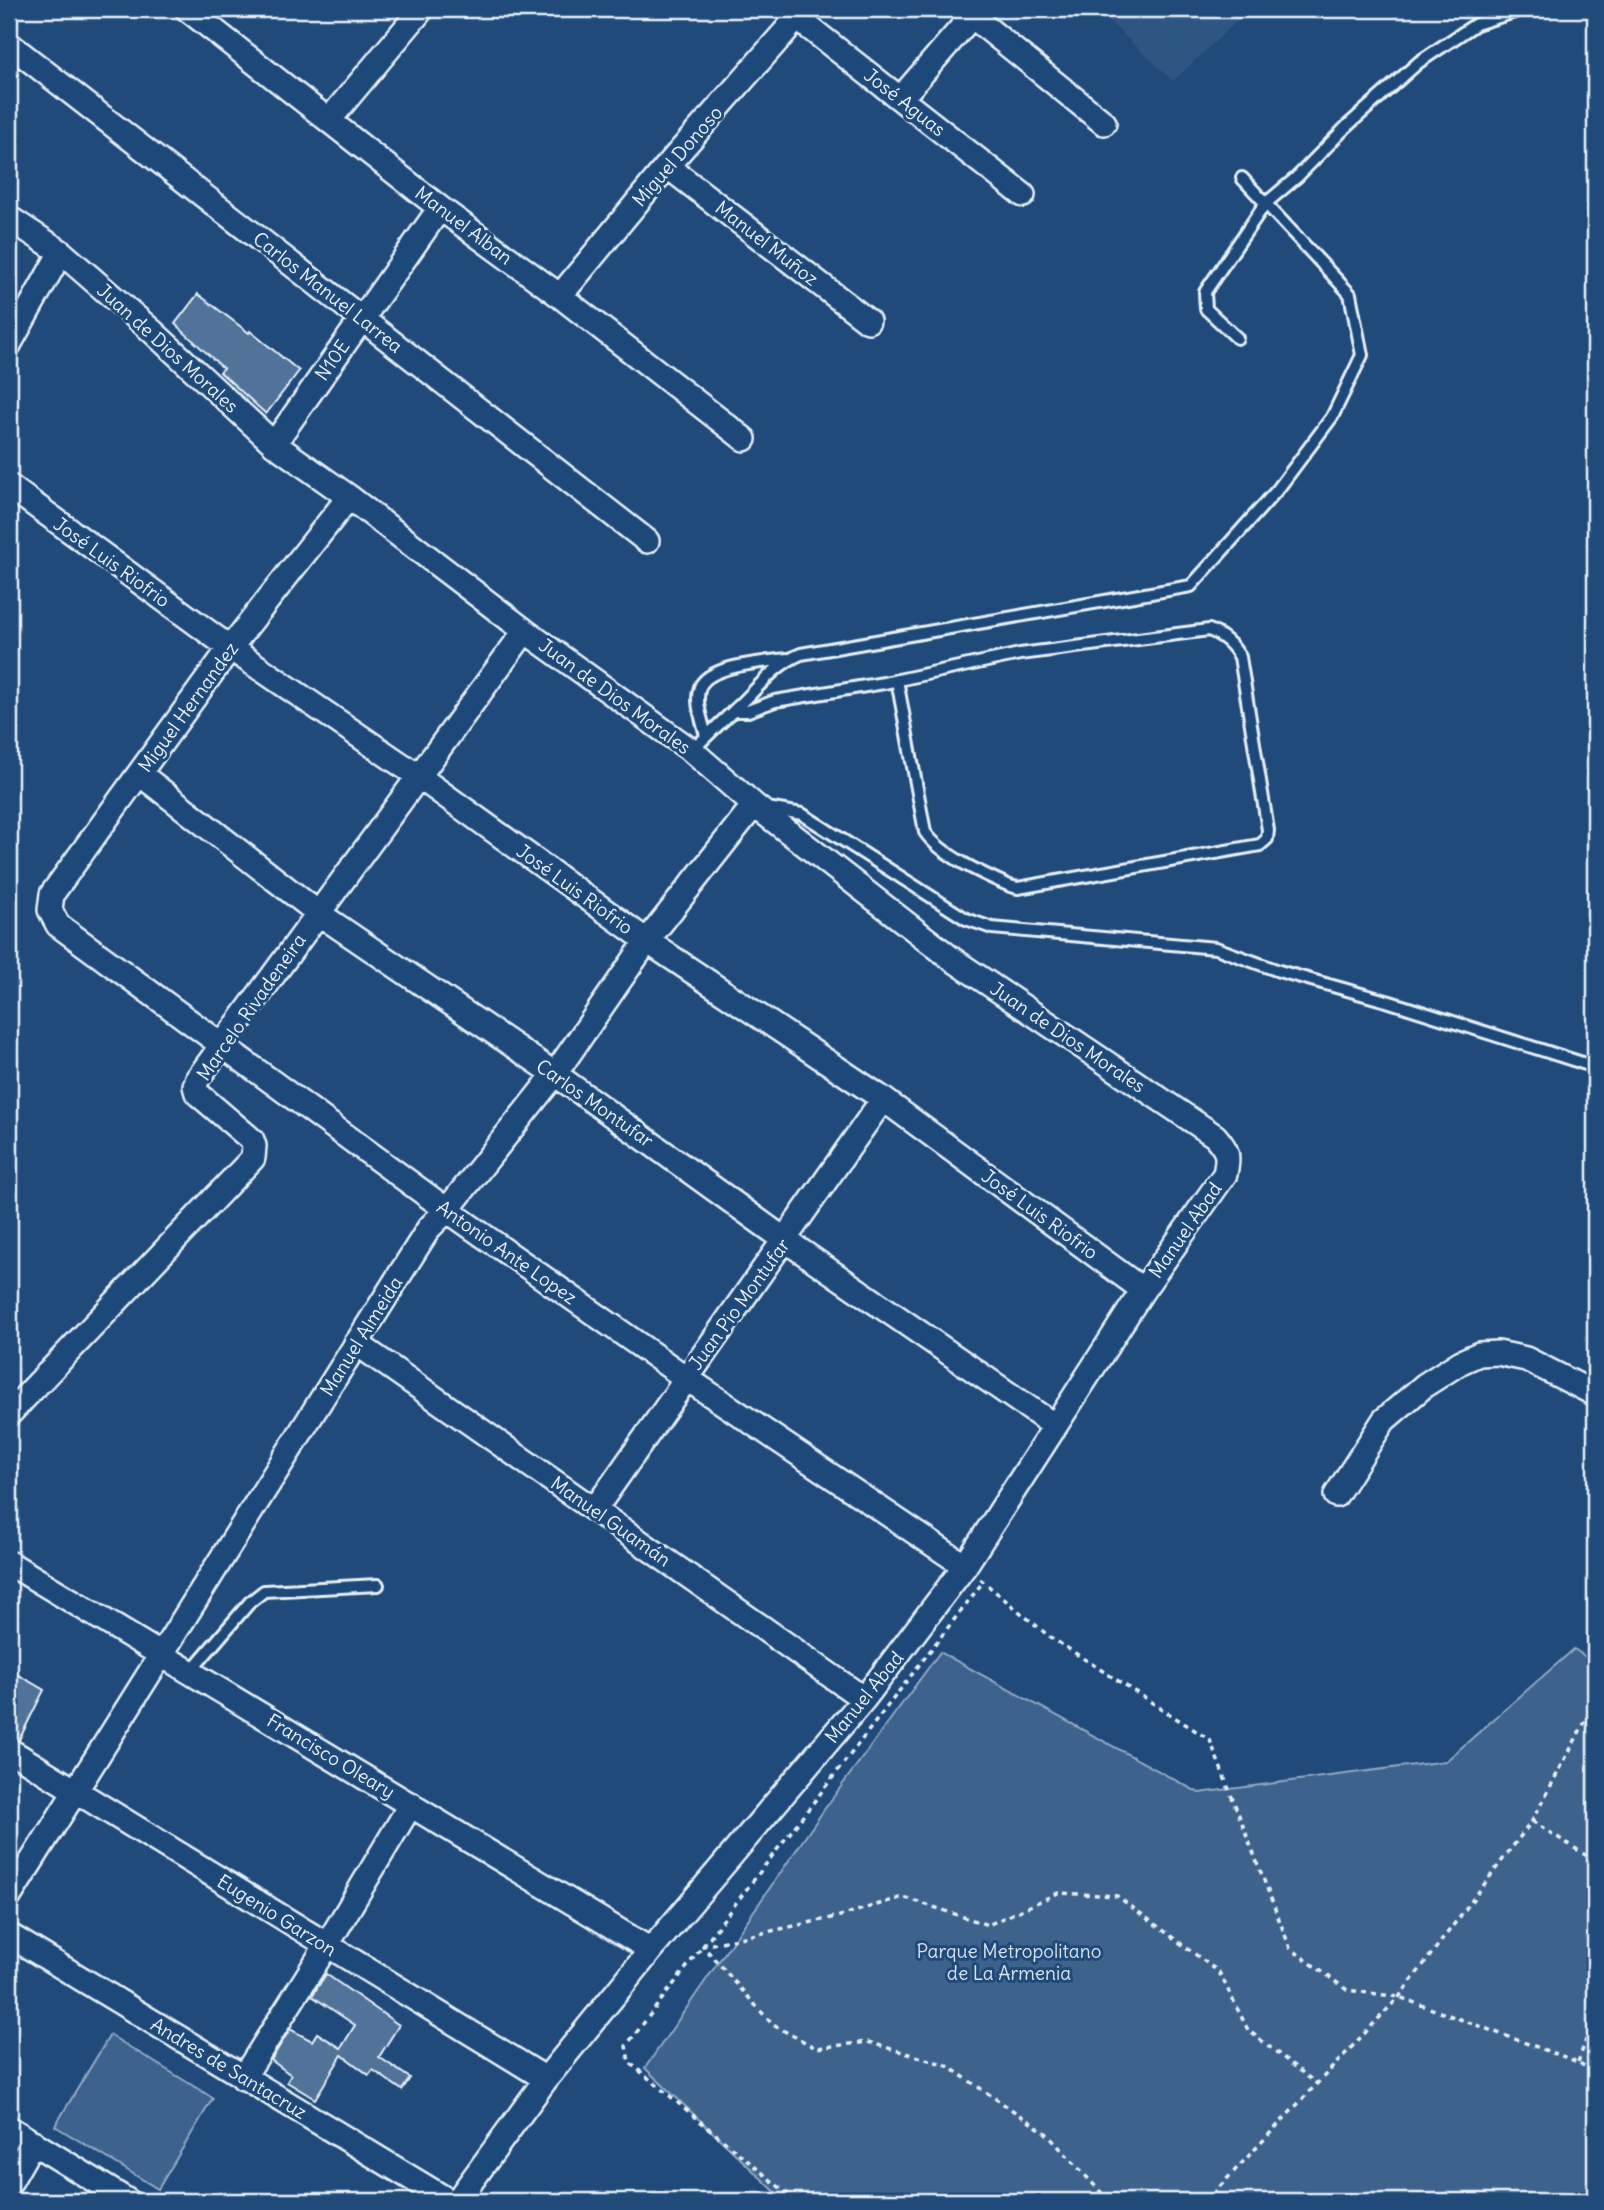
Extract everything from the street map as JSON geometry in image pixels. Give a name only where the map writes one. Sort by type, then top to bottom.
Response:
[{"type":"street","name":"Manuel Alban","points":[[187,9],[440,208],[560,296],[744,439]]},
{"type":"street","points":[[329,120],[422,9]]},
{"type":"street","name":"José Aguas","points":[[792,13],[1023,195]]},
{"type":"street","name":"Miguel Donoso","points":[[560,296],[792,13]]},
{"type":"street","points":[[901,99],[975,13],[1104,123]]},
{"type":"street","name":"Carlos Manuel Larrea","points":[[9,44],[648,541]]},
{"type":"street","name":"Manuel Muñoz","points":[[667,166],[868,321]]},
{"type":"street","name":"N10E","points":[[274,444],[440,208]]},
{"type":"street","name":"Juan de Dios Morales","points":[[9,218],[61,252],[153,332],[274,444],[349,497],[525,631],[699,744],[754,805],[952,959],[1215,1136],[1226,1149],[1228,1161]]},
{"type":"street","points":[[9,345],[61,252]]},
{"type":"street","name":"José Luis Riofrio","points":[[9,486],[230,648],[418,776],[647,941],[883,1099],[1143,1290]]},
{"type":"street","name":"Miguel Hernandez","points":[[58,925],[50,910],[52,894],[230,648],[349,497]]},
{"type":"street","name":"Marcelo Rivadeneira","points":[[9,1414],[253,1158],[252,1140],[197,1093],[195,1086],[198,1078],[525,631]]},
{"type":"street","name":"Carlos Montufar","points":[[140,774],[318,913],[555,1074],[785,1240],[1055,1426]]},
{"type":"street","name":"Manuel Almeida","points":[[9,1897],[429,1227],[447,1210],[555,1074],[647,941],[754,805]]},
{"type":"street","name":"Antonio Ante Lopez","points":[[58,925],[447,1210],[686,1378],[965,1566]]},
{"type":"street","name":"Juan Pio Montufar","points":[[595,1509],[883,1099]]},
{"type":"street","name":"Manuel Abad","points":[[457,2201],[545,2079],[864,1699],[965,1566],[1143,1290],[1225,1174],[1228,1161]]},
{"type":"street","name":"Manuel Guamán","points":[[356,1343],[864,1699]]},
{"type":"street","points":[[1336,1494],[1384,1420],[1425,1385],[1479,1354],[1498,1353],[1526,1359],[1595,1394]]},
{"type":"street","name":"Francisco Oleary","points":[[9,1563],[651,1950]]},
{"type":"street","name":"Eugenio Garzon","points":[[9,1750],[545,2079]]},
{"type":"street","points":[[243,2078],[411,1804]]},
{"type":"street","name":"Andres de Santacruz","points":[[9,1935],[449,2201]]},
{"type":"street","points":[[9,2128],[128,2201]]},
{"type":"street","points":[[9,2184],[33,2142]]},
{"type":"lane","points":[[1237,338],[1206,309],[1205,292],[1265,204],[1419,62],[1476,24],[1524,9]]},
{"type":"lane","points":[[699,744],[700,686],[713,673],[787,659],[802,653],[1191,586],[1278,489],[1332,417],[1362,355],[1350,294],[1242,178]]},
{"type":"lane","points":[[734,711],[748,711],[775,701],[897,680],[1020,654],[1209,630],[1231,643],[1240,657],[1268,830],[1267,839],[1260,845],[1018,888],[1010,886],[950,853],[925,832],[897,680]]},
{"type":"lane","points":[[699,744],[787,659]]},
{"type":"lane","points":[[754,805],[802,814],[956,913],[992,928],[1216,948],[1279,971],[1416,1010],[1595,1067]]},
{"type":"lane","points":[[190,1672],[250,1602],[264,1591],[378,1585]]},
{"type":"path","points":[[965,1566],[1050,1637],[1210,1740],[1290,1948],[1347,1990],[1399,1997],[1577,2062],[1595,2073]]},
{"type":"path","points":[[796,2201],[629,2062],[626,2046],[983,1582]]},
{"type":"path","points":[[1206,2201],[1399,1997],[1532,1821],[1595,1703]]},
{"type":"path","points":[[1532,1821],[1595,1861]]},
{"type":"path","points":[[703,1946],[841,1916],[903,1897],[988,1925],[1058,1893],[1117,1896],[1219,1972],[1248,2030],[1317,2084]]},
{"type":"path","points":[[703,1946],[773,2025],[816,2048],[868,2042],[946,2066],[1046,2133],[1109,2201]]},
{"type":"path","points":[[1577,2062],[1595,2015]]},
{"type":"path","points":[[1211,2195],[1215,2201]]},
{"type":"shaded area","points":[[1096,9],[1250,9],[1173,81]]},
{"type":"green space","name":"Parque Metropolitano de La Armenia","points":[[1574,1649],[1595,1663],[1595,2201],[785,2201],[645,2068],[826,1807],[940,1652],[1199,1793],[1446,1761]]},
{"type":"green space","points":[[110,2035],[213,2098],[158,2189],[55,2126]]},
{"type":"building","points":[[198,294],[249,333],[250,331],[299,371],[266,414],[220,372],[223,368],[175,324]]},
{"type":"building","points":[[15,1673],[44,1690],[19,1740],[9,1736],[9,1686]]},
{"type":"building","points":[[326,1974],[399,2025],[379,2057],[410,2078],[402,2090],[373,2070],[369,2075],[342,2055],[315,2099],[287,2082],[291,2075],[271,2060],[290,2029],[312,2041],[317,2033],[341,2048],[355,2025],[312,1996]]}]
